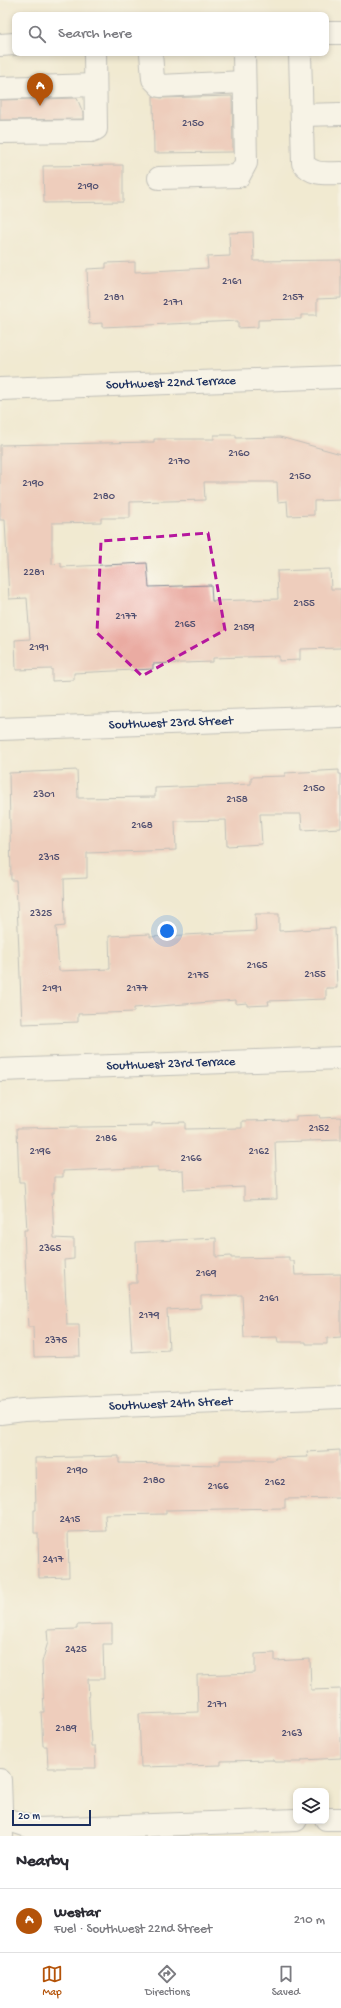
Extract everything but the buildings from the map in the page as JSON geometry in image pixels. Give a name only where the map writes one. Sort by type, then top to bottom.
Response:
[{"type":"street","points":[[329,33],[341,33]]},
{"type":"street","points":[[0,44],[12,44]]},
{"type":"street","points":[[0,132],[91,131],[96,129],[94,56]]},
{"type":"street","points":[[151,56],[152,79],[160,86],[244,82]]},
{"type":"street","points":[[159,178],[239,176],[246,163],[244,56]]},
{"type":"street","points":[[300,56],[303,163],[308,169],[316,173],[341,173]]},
{"type":"street","points":[[0,88],[95,85]]},
{"type":"street","points":[[302,115],[341,114]]},
{"type":"street","name":"Southwest 22nd Terrace","points":[[0,389],[341,377]]},
{"type":"street","name":"Southwest 23rd Street","points":[[0,729],[341,717]]},
{"type":"street","name":"Southwest 23rd Terrace","points":[[0,1070],[341,1058]]},
{"type":"street","name":"Southwest 24th Street","points":[[0,1413],[23,1410],[341,1397]]},
{"type":"street","points":[[0,1780],[1,1823],[37,1830],[293,1820]]},
{"type":"street","points":[[329,1819],[341,1819]]},
{"type":"highlighted area","points":[[208,533],[225,630],[142,676],[97,633],[101,541]]},
{"type":"place","name":"Westar","points":[[40,106]]}]
